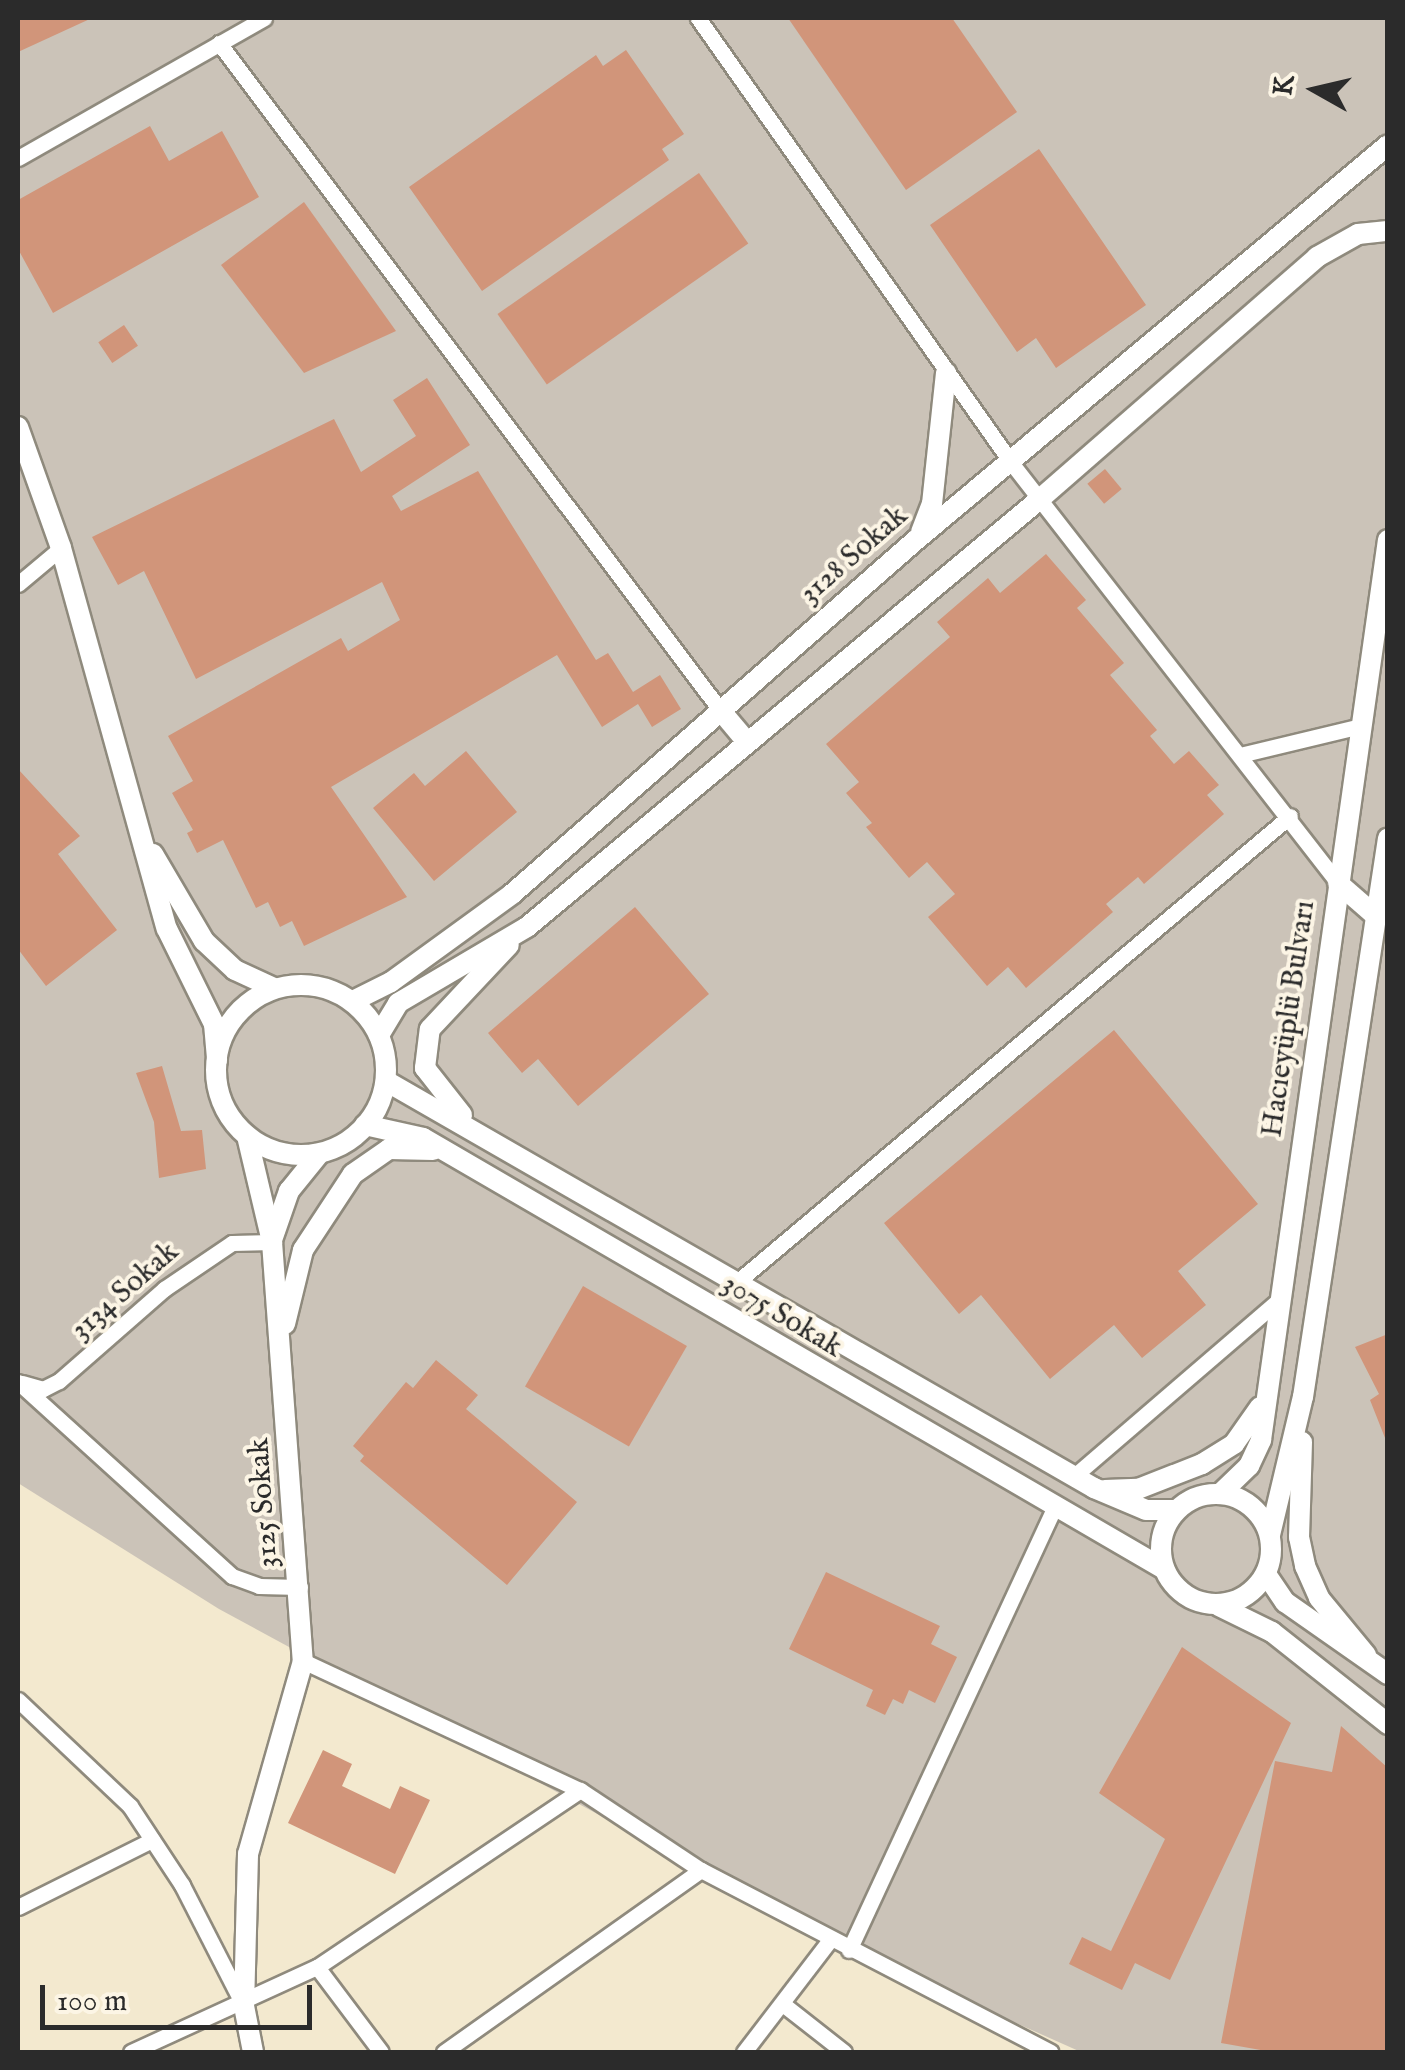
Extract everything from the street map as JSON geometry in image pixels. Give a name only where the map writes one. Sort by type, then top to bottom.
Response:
[{"type":"street","points":[[18,158],[264,18]]},
{"type":"street","points":[[698,18],[1013,464],[1244,754],[1338,883],[1382,918]]},
{"type":"street","points":[[219,43],[747,742]]},
{"type":"street","name":"3128 Sokak","points":[[353,1000],[391,982],[512,894],[916,540],[1013,464],[1388,145]]},
{"type":"street","points":[[482,1133],[438,1091],[425,1068],[425,1048],[444,1010],[527,926],[1040,499],[1316,256],[1358,234],[1388,231]]},
{"type":"street","points":[[916,540],[932,504],[946,372]]},
{"type":"street","points":[[18,427],[60,548],[167,929],[214,1024],[228,1114],[247,1136],[272,1150],[319,1154],[366,1125],[386,1081],[379,1035],[353,1000],[313,986],[274,988],[235,970],[204,941],[140,830]]},
{"type":"street","name":"Hacıeyüplü Bulvarı","points":[[1222,1493],[1259,1447],[1388,540]]},
{"type":"street","points":[[18,584],[60,548]]},
{"type":"street","points":[[1244,754],[1361,726]]},
{"type":"street","points":[[737,1282],[1290,816]]},
{"type":"street","points":[[1219,1606],[1248,1594],[1266,1574],[1270,1534],[1304,1398],[1382,918],[1388,838]]},
{"type":"street","points":[[379,1035],[398,1003],[527,926]]},
{"type":"street","points":[[217,1060],[240,1012],[274,988]]},
{"type":"street","name":"3075 Sokak","points":[[386,1081],[1094,1488],[1138,1508],[1176,1510]]},
{"type":"street","name":"3075 Sokak","points":[[366,1125],[406,1132],[444,1151],[1164,1569]]},
{"type":"street","name":"3125 Sokak","points":[[247,1136],[272,1242],[303,1660],[248,1854],[244,2006],[253,2052]]},
{"type":"street","name":"3125 Sokak","points":[[281,1340],[303,1250],[353,1174],[389,1149],[444,1151]]},
{"type":"street","name":"3125 Sokak","points":[[272,1242],[289,1191],[319,1154]]},
{"type":"street","name":"3134 Sokak","points":[[18,1382],[43,1389],[59,1381],[198,1264],[232,1242],[272,1242]]},
{"type":"street","points":[[1073,1476],[1279,1300]]},
{"type":"street","points":[[1094,1488],[1156,1484],[1224,1452],[1254,1420],[1268,1381]]},
{"type":"street","points":[[18,1382],[232,1576],[259,1586],[300,1587]]},
{"type":"street","points":[[1304,1398],[1299,1537],[1304,1566],[1320,1598],[1366,1655]]},
{"type":"street","points":[[1270,1534],[1252,1506],[1222,1493],[1176,1510],[1161,1539],[1164,1569],[1185,1595],[1219,1606],[1272,1632],[1388,1724]]},
{"type":"street","points":[[849,1950],[1055,1506]]},
{"type":"street","points":[[1266,1574],[1286,1602],[1388,1674]]},
{"type":"street","points":[[303,1660],[580,1790],[701,1870],[1050,2052]]},
{"type":"street","points":[[18,1700],[130,1806],[244,2006]]},
{"type":"street","points":[[131,2052],[244,2006],[316,1967],[580,1790]]},
{"type":"street","points":[[18,1907],[152,1840]]},
{"type":"street","points":[[444,2052],[701,1870]]},
{"type":"street","points":[[744,2052],[784,2005],[830,1940]]},
{"type":"street","points":[[316,1967],[381,2052]]},
{"type":"street","points":[[784,2005],[844,2052]]},
{"type":"shaded area","points":[[18,18],[1387,18],[1387,2052],[1081,2052],[830,1940],[219,1609],[18,1483]]},
{"type":"building","points":[[18,18],[92,18],[18,52]]},
{"type":"building","points":[[788,18],[952,18],[1017,112],[906,190]]},
{"type":"building","points":[[626,50],[684,134],[662,149],[669,160],[482,291],[409,187],[596,55],[603,66]]},
{"type":"building","points":[[150,126],[169,161],[222,131],[259,197],[53,313],[18,249],[18,200]]},
{"type":"building","points":[[1039,149],[1146,305],[1056,368],[1036,338],[1017,352],[930,225]]},
{"type":"building","points":[[699,173],[748,243],[547,385],[497,314]]},
{"type":"building","points":[[304,202],[396,331],[304,373],[221,265]]},
{"type":"building","points":[[124,325],[138,346],[112,363],[98,342]]},
{"type":"building","points":[[427,378],[470,445],[392,496],[401,511],[478,471],[596,660],[608,653],[633,692],[660,675],[681,709],[652,727],[638,704],[602,727],[557,655],[331,787],[407,897],[304,946],[292,921],[280,927],[268,902],[256,908],[223,840],[197,853],[187,833],[193,830],[172,793],[193,781],[168,736],[341,638],[348,651],[400,620],[382,582],[196,679],[144,571],[118,585],[92,537],[334,419],[361,472],[416,436],[393,400]]},
{"type":"building","points":[[1105,469],[1122,489],[1104,504],[1087,484]]},
{"type":"building","points":[[1046,554],[1086,600],[1077,608],[1124,663],[1110,675],[1157,730],[1150,736],[1174,764],[1189,751],[1219,785],[1207,795],[1224,814],[1144,884],[1138,877],[1106,904],[1113,912],[1026,988],[1008,967],[987,986],[928,917],[955,894],[927,862],[909,878],[866,827],[872,823],[846,793],[859,782],[826,744],[950,637],[937,622],[988,578],[1000,593]]},
{"type":"building","points":[[466,751],[517,812],[434,881],[373,808],[414,773],[425,786]]},
{"type":"building","points":[[18,769],[80,836],[58,854],[117,930],[46,986],[18,949]]},
{"type":"building","points":[[635,907],[709,994],[578,1106],[538,1059],[522,1073],[488,1033]]},
{"type":"building","points":[[1114,1030],[1258,1204],[1178,1271],[1206,1305],[1142,1358],[1114,1325],[1050,1379],[981,1295],[959,1314],[884,1223]]},
{"type":"building","points":[[162,1066],[181,1131],[202,1130],[206,1169],[159,1178],[154,1122],[136,1073]]},
{"type":"building","points":[[583,1286],[687,1346],[629,1446],[525,1386]]},
{"type":"building","points":[[1388,1334],[1387,1443],[1370,1400],[1379,1394],[1355,1347]]},
{"type":"building","points":[[436,1360],[478,1395],[466,1409],[577,1502],[507,1585],[360,1461],[364,1456],[353,1446],[406,1382],[413,1388]]},
{"type":"building","points":[[826,1572],[940,1626],[931,1644],[957,1657],[935,1703],[909,1690],[903,1704],[893,1699],[885,1715],[866,1706],[873,1690],[789,1649]]},
{"type":"building","points":[[1182,1647],[1291,1723],[1170,1980],[1135,1963],[1122,1990],[1069,1964],[1082,1937],[1111,1951],[1165,1839],[1099,1793]]},
{"type":"building","points":[[1341,1726],[1388,1768],[1388,2052],[1272,2052],[1221,2043],[1275,1761],[1332,1772]]},
{"type":"building","points":[[323,1750],[352,1764],[342,1786],[390,1809],[400,1786],[430,1800],[395,1874],[288,1823]]}]
